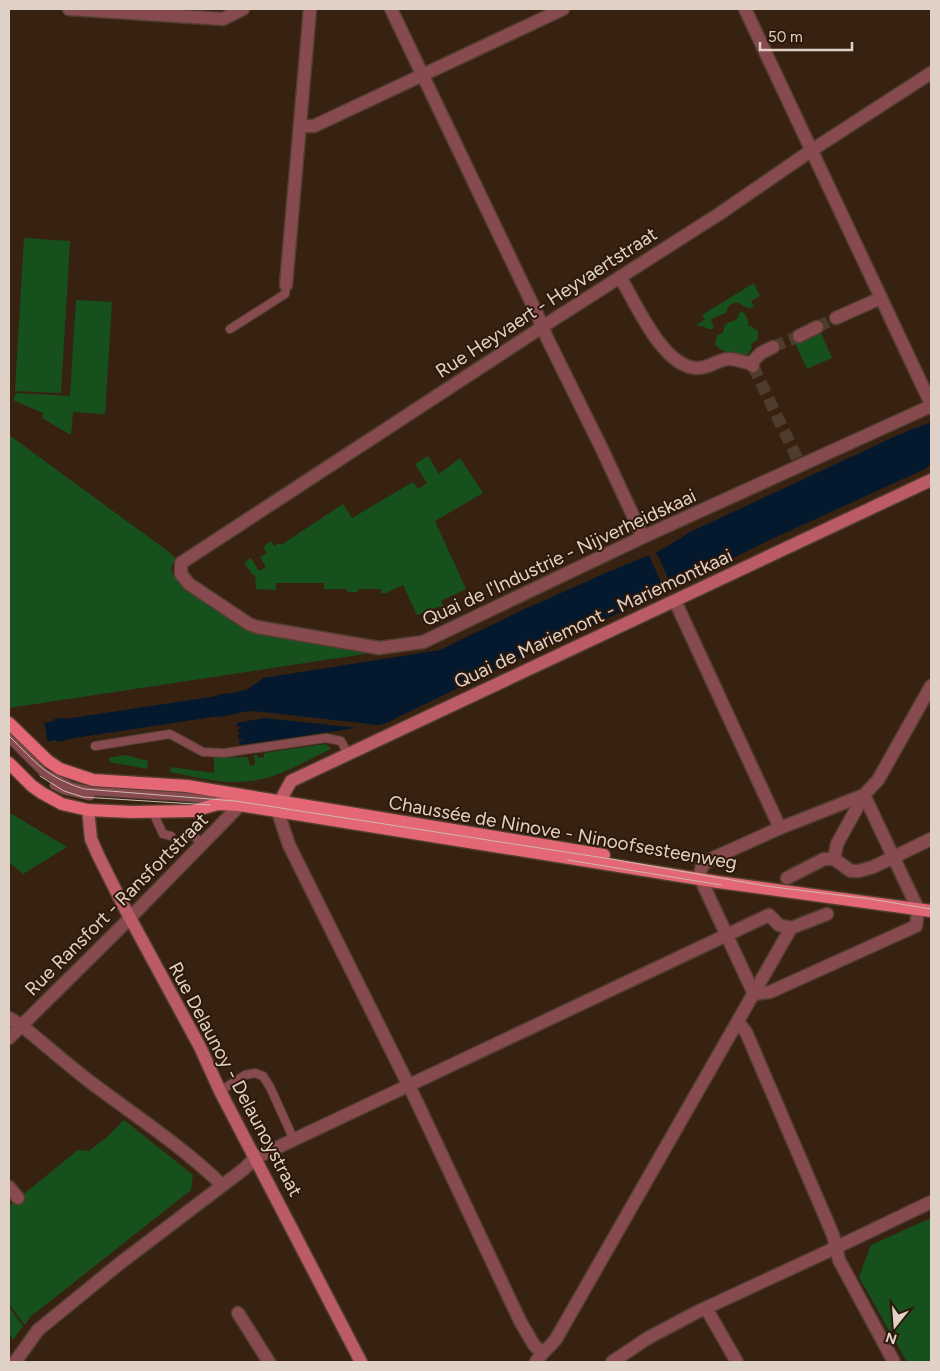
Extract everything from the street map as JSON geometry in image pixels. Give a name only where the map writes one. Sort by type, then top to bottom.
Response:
[{"type":"main road","name":"Chaussée de Ninove - Ninoofsesteenweg","points":[[9,724],[48,761],[60,769],[93,780],[187,786],[243,802],[278,806],[701,876],[762,888],[918,909]]},
{"type":"main road","name":"Chaussée de Ninove - Ninoofsesteenweg","points":[[9,763],[32,786],[42,793],[62,804],[88,810],[193,811],[218,804],[243,802]]},
{"type":"main road","points":[[918,909],[931,912]]},
{"type":"street","points":[[69,9],[120,10],[223,18],[243,9]]},
{"type":"street","points":[[286,285],[310,9]]},
{"type":"street","points":[[391,9],[643,537]]},
{"type":"street","points":[[300,126],[314,126],[563,9]]},
{"type":"street","points":[[745,9],[931,405]]},
{"type":"street","name":"Rue Heyvaert - Heyvaertstraat","points":[[181,563],[718,214],[931,73]]},
{"type":"street","points":[[620,277],[656,339],[666,352],[680,364],[698,369],[728,359],[752,365],[761,353],[773,347]]},
{"type":"street","points":[[836,318],[881,298]]},
{"type":"street","points":[[799,336],[817,327]]},
{"type":"street","name":"Quai de l'Industrie - Nijverheidskaai","points":[[181,563],[181,574],[189,584],[249,624],[379,648],[423,642],[643,537],[931,405]]},
{"type":"street","name":"Quai de Mariemont - Mariemontkaai","points":[[278,806],[291,781],[931,480]]},
{"type":"street","points":[[674,601],[780,828]]},
{"type":"street","points":[[834,859],[838,844],[864,795],[878,780],[931,686]]},
{"type":"street","points":[[754,994],[701,876],[702,866],[711,859],[780,828],[864,795]]},
{"type":"street","points":[[754,994],[770,992],[916,926],[918,909],[864,795]]},
{"type":"street","name":"Rue Ransfort - Ransfortstraat","points":[[9,1038],[243,802]]},
{"type":"street","points":[[278,806],[289,845],[408,1085],[520,1321],[534,1344],[538,1357],[556,1339],[791,928]]},
{"type":"street","name":"Rue Delaunoy - Delaunoystraat","points":[[88,810],[91,839],[130,918],[200,1047],[220,1091],[361,1362]]},
{"type":"street","points":[[787,878],[824,859],[834,859],[852,871],[873,868],[931,838]]},
{"type":"street","points":[[16,1362],[38,1330],[244,1169],[255,1158],[768,915],[779,925],[791,928],[827,914]]},
{"type":"street","points":[[9,1018],[21,1025],[89,1081],[155,1130],[222,1185]]},
{"type":"street","points":[[738,1022],[746,1032],[833,1235],[839,1260],[894,1362]]},
{"type":"street","points":[[9,1187],[18,1198]]},
{"type":"street","points":[[612,1362],[648,1338],[706,1308],[931,1202]]},
{"type":"street","points":[[706,1308],[737,1362]]},
{"type":"street","points":[[238,1313],[269,1362]]},
{"type":"lane","points":[[230,330],[285,294],[286,285]]},
{"type":"lane","points":[[95,746],[170,734],[203,752],[224,753],[326,738],[341,741],[348,754]]},
{"type":"lane","name":"Chaussée de Ninove - Ninoofsesteenweg","points":[[9,738],[44,778],[64,790],[79,795],[218,804]]},
{"type":"lane","name":"Chaussée de Ninove - Ninoofsesteenweg","points":[[9,742],[50,777],[63,784],[84,790],[243,802]]},
{"type":"lane","points":[[156,812],[156,819],[163,834],[171,836]]},
{"type":"lane","points":[[189,835],[194,836],[202,844]]},
{"type":"lane","points":[[220,1091],[245,1075],[255,1073],[263,1076],[294,1140]]},
{"type":"green space","points":[[24,238],[70,241],[61,393],[15,391]]},
{"type":"green space","points":[[754,283],[760,296],[751,301],[754,307],[748,308],[734,303],[728,307],[726,313],[713,318],[711,322],[714,326],[712,329],[696,326],[705,319],[702,315]]},
{"type":"green space","points":[[76,300],[112,302],[105,414],[73,412],[71,435],[42,418],[43,413],[13,400],[16,393],[70,396]]},
{"type":"green space","points":[[740,312],[745,313],[749,324],[747,326],[751,326],[758,331],[758,339],[751,344],[752,348],[748,354],[734,354],[721,350],[715,344],[717,335],[723,333],[725,324],[736,320]]},
{"type":"green space","points":[[820,331],[832,358],[807,369],[795,343]]},
{"type":"green space","points":[[9,435],[169,552],[175,558],[171,568],[173,575],[233,619],[378,652],[9,708]]},
{"type":"green space","points":[[428,456],[439,474],[460,458],[483,493],[435,521],[466,589],[441,601],[444,607],[438,607],[417,615],[403,585],[386,593],[381,593],[381,589],[358,589],[358,592],[347,592],[347,589],[324,589],[324,583],[276,583],[276,590],[256,589],[255,574],[253,575],[244,563],[251,558],[259,571],[266,567],[260,557],[267,553],[263,547],[271,541],[274,546],[279,543],[281,545],[343,504],[352,518],[413,482],[418,489],[427,483],[415,464]]},
{"type":"green space","points":[[326,744],[331,749],[292,768],[261,779],[230,782],[170,772],[171,767],[214,773],[214,758],[248,757],[250,766],[255,764],[254,755],[257,755],[258,758],[264,757],[264,753]]},
{"type":"green space","points":[[126,755],[148,761],[147,769],[110,762],[109,758]]},
{"type":"green space","points":[[9,813],[67,847],[23,874],[9,862]]},
{"type":"green space","points":[[124,1120],[193,1175],[191,1190],[30,1317],[25,1325],[9,1304],[9,1206],[78,1150],[89,1151]]},
{"type":"green space","points":[[931,1218],[931,1362],[907,1362],[859,1277],[871,1245]]},
{"type":"green space","points":[[9,1307],[23,1326],[13,1340],[9,1334]]},
{"type":"water","points":[[931,422],[931,464],[925,469],[656,593],[623,611],[501,667],[384,724],[240,745],[239,741],[244,740],[239,739],[238,735],[243,734],[238,733],[238,729],[242,727],[237,727],[237,723],[247,721],[246,712],[243,712],[57,742],[56,740],[47,742],[42,746],[9,751],[9,728],[54,721],[54,719],[65,719],[217,696],[246,689],[263,678],[440,650],[516,613],[661,550],[690,532],[898,435]]},
{"type":"pier","points":[[655,550],[673,588],[665,591],[648,553]]},
{"type":"pier","points":[[253,711],[378,725],[358,728],[265,718],[247,721],[246,712]]},
{"type":"pier","points":[[44,720],[48,745],[9,751],[9,725]]},
{"type":"tunnel","points":[[817,327],[836,318]]},
{"type":"tunnel","points":[[773,347],[799,336]]},
{"type":"tunnel","points":[[753,366],[797,458]]},
{"type":"tram line","points":[[9,736],[42,768],[60,779],[84,789],[235,801],[611,859],[766,886],[931,909]]},
{"type":"tram line","points":[[40,776],[64,791],[83,797],[210,805]]},
{"type":"tram line","points":[[568,860],[721,885]]}]
